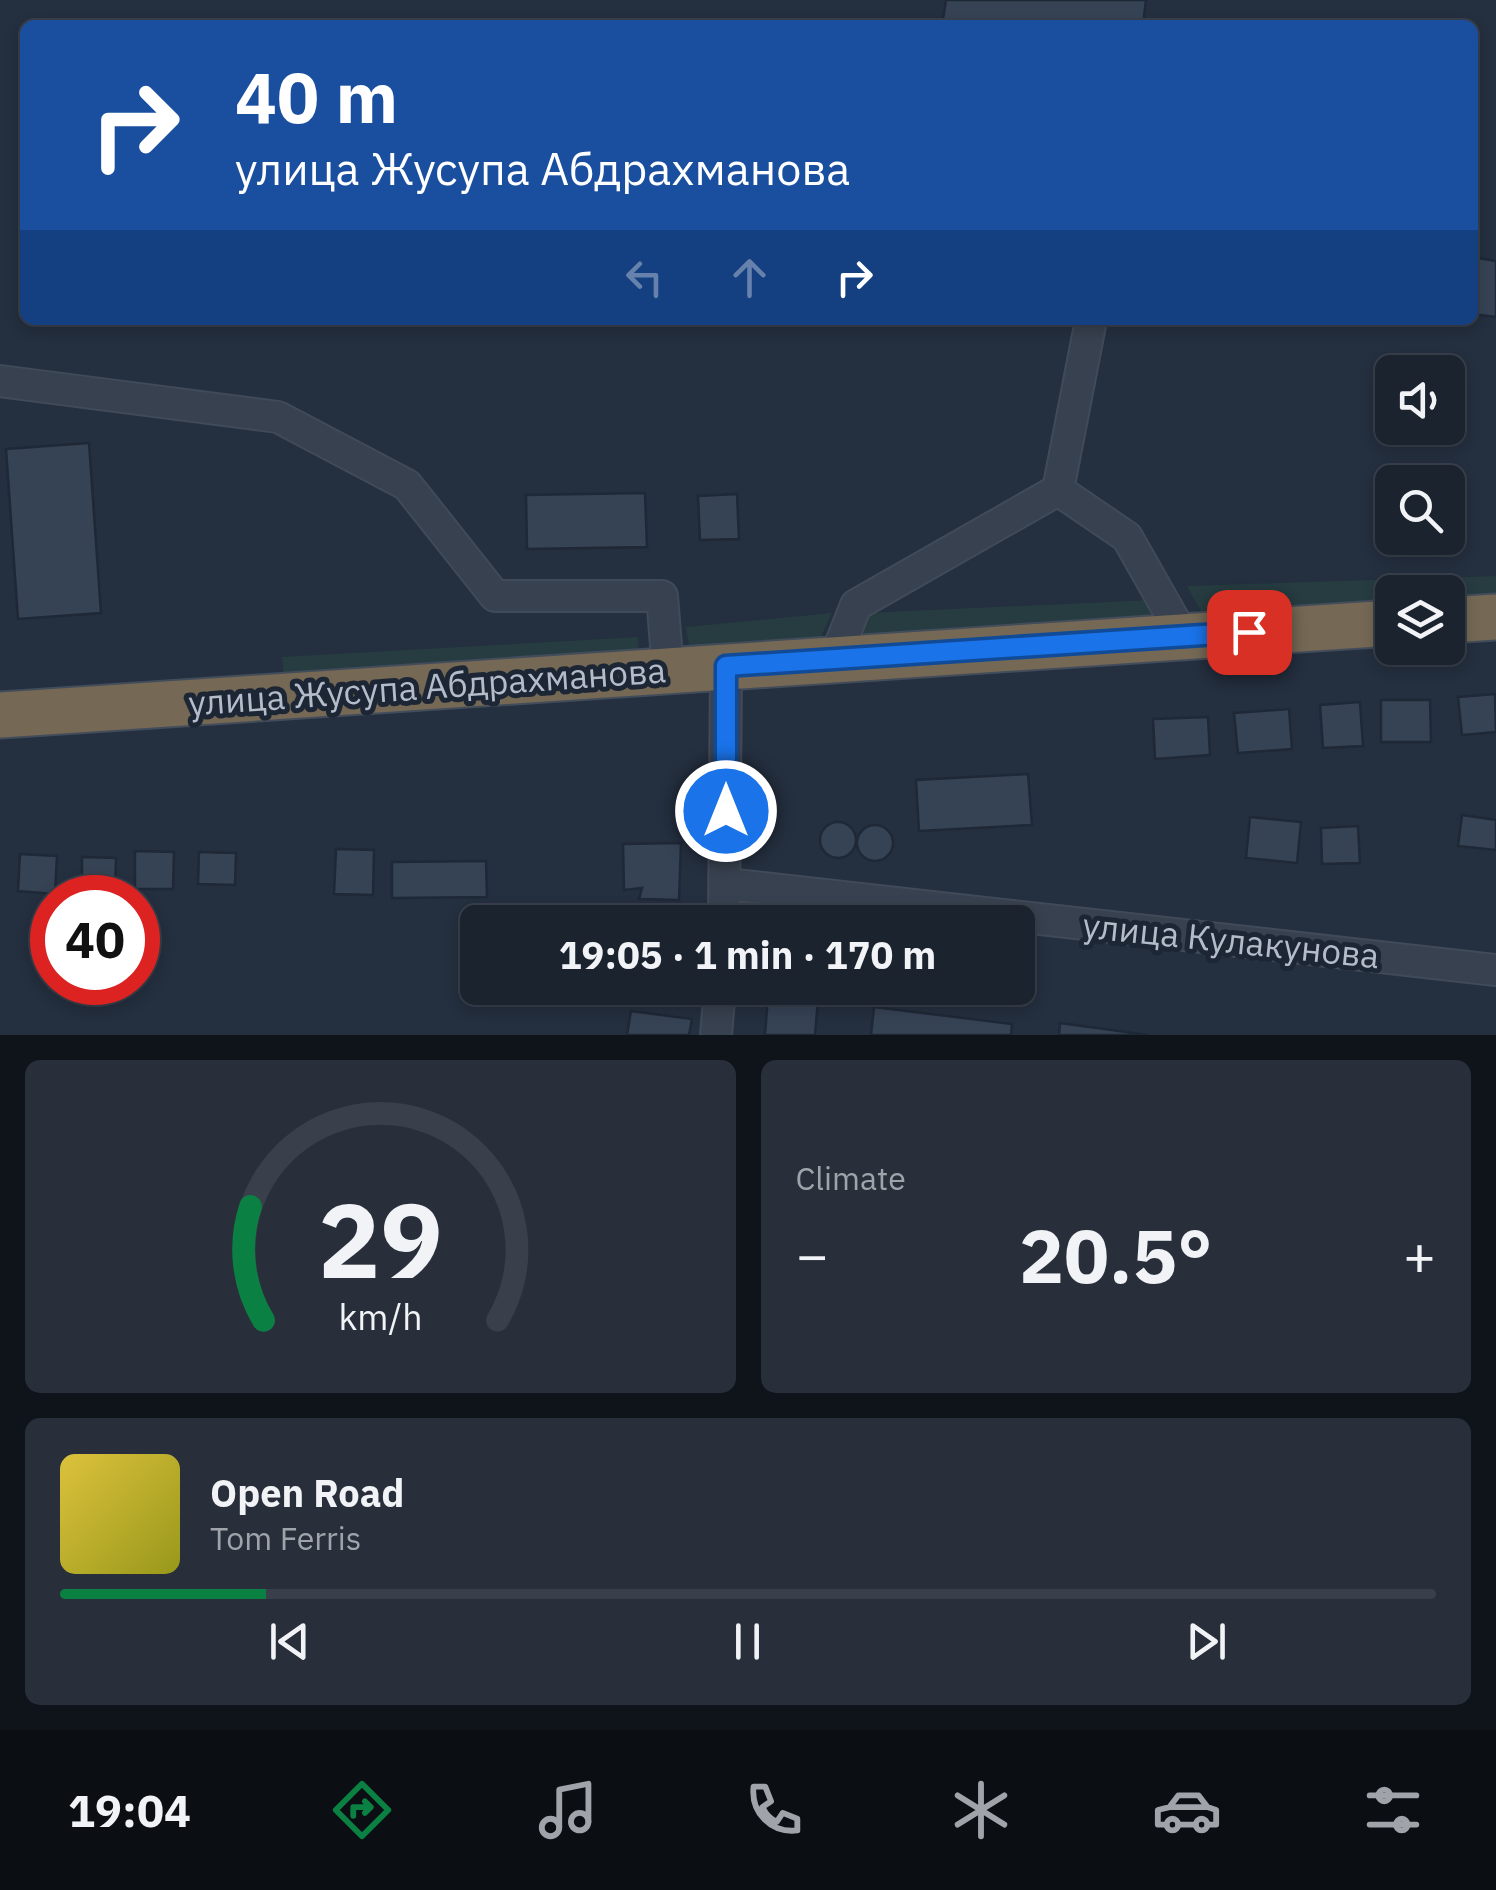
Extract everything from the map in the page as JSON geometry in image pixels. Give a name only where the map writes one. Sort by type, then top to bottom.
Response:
[{"type":"highway","points":[[1465,619],[1496,617]]},
{"type":"highway","name":"улица Жусупа Абдрахманова","points":[[0,715],[1375,624]]},
{"type":"street","points":[[835,658],[856,605],[1058,490],[1090,325]]},
{"type":"street","points":[[0,381],[278,417],[407,484],[495,596],[662,596],[668,670]]},
{"type":"street","points":[[1058,490],[1128,537],[1183,636]]},
{"type":"street","points":[[725,905],[726,666]]},
{"type":"street","name":"улица Кулакунова","points":[[727,884],[1496,970]]},
{"type":"street","points":[[716,1035],[719,1005]]},
{"type":"green space","points":[[1496,576],[1496,617],[1465,619],[1465,577]]},
{"type":"green space","points":[[1375,580],[1375,624],[1213,634],[1187,586]]},
{"type":"green space","points":[[1152,600],[1155,638],[863,656],[865,613]]},
{"type":"green space","points":[[832,613],[810,660],[693,668],[686,627]]},
{"type":"green space","points":[[638,637],[640,672],[286,696],[282,657]]},
{"type":"building","points":[[946,0],[1146,0],[1144,20],[943,20]]},
{"type":"building","points":[[1478,258],[1496,261],[1496,317],[1478,315]]},
{"type":"building","points":[[89,443],[101,613],[18,619],[6,449]]},
{"type":"building","points":[[645,493],[647,547],[527,549],[526,495]]},
{"type":"building","points":[[737,494],[739,539],[700,540],[698,496]]},
{"type":"building","points":[[1495,694],[1496,732],[1462,735],[1458,697]]},
{"type":"building","points":[[1381,700],[1430,700],[1431,742],[1381,742]]},
{"type":"building","points":[[1360,702],[1363,746],[1323,748],[1320,705]]},
{"type":"building","points":[[1289,709],[1292,749],[1238,753],[1234,713]]},
{"type":"building","points":[[1208,717],[1210,755],[1155,759],[1153,719]]},
{"type":"building","points":[[1028,774],[1032,825],[919,831],[916,780]]},
{"type":"building","points":[[1462,815],[1496,820],[1496,850],[1458,846]]},
{"type":"building","points":[[1250,817],[1301,822],[1297,863],[1246,858]]},
{"type":"building","points":[[838,822],[851,827],[856,840],[851,853],[838,858],[825,853],[820,840],[825,827]]},
{"type":"building","points":[[875,825],[888,830],[893,843],[888,856],[875,861],[862,856],[857,843],[862,830]]},
{"type":"building","points":[[1358,826],[1360,863],[1322,864],[1321,828]]},
{"type":"building","points":[[681,843],[679,900],[639,899],[642,888],[624,890],[623,844]]},
{"type":"building","points":[[336,849],[374,850],[373,895],[334,894]]},
{"type":"building","points":[[135,851],[174,852],[173,889],[160,889],[160,875],[135,875]]},
{"type":"building","points":[[199,852],[236,853],[235,885],[198,884]]},
{"type":"building","points":[[20,854],[57,856],[56,875],[30,875],[30,892],[18,891]]},
{"type":"building","points":[[82,857],[116,858],[116,875],[82,875]]},
{"type":"building","points":[[486,861],[487,897],[392,898],[392,862]]},
{"type":"building","points":[[767,1005],[818,1005],[815,1035],[765,1035]]},
{"type":"building","points":[[874,1007],[1012,1024],[1011,1035],[871,1035]]},
{"type":"building","points":[[631,1011],[692,1019],[689,1035],[627,1035]]},
{"type":"building","points":[[1060,1023],[1148,1035],[1059,1035]]},
{"type":"route","points":[[726,811],[726,666],[1249,632]]}]
